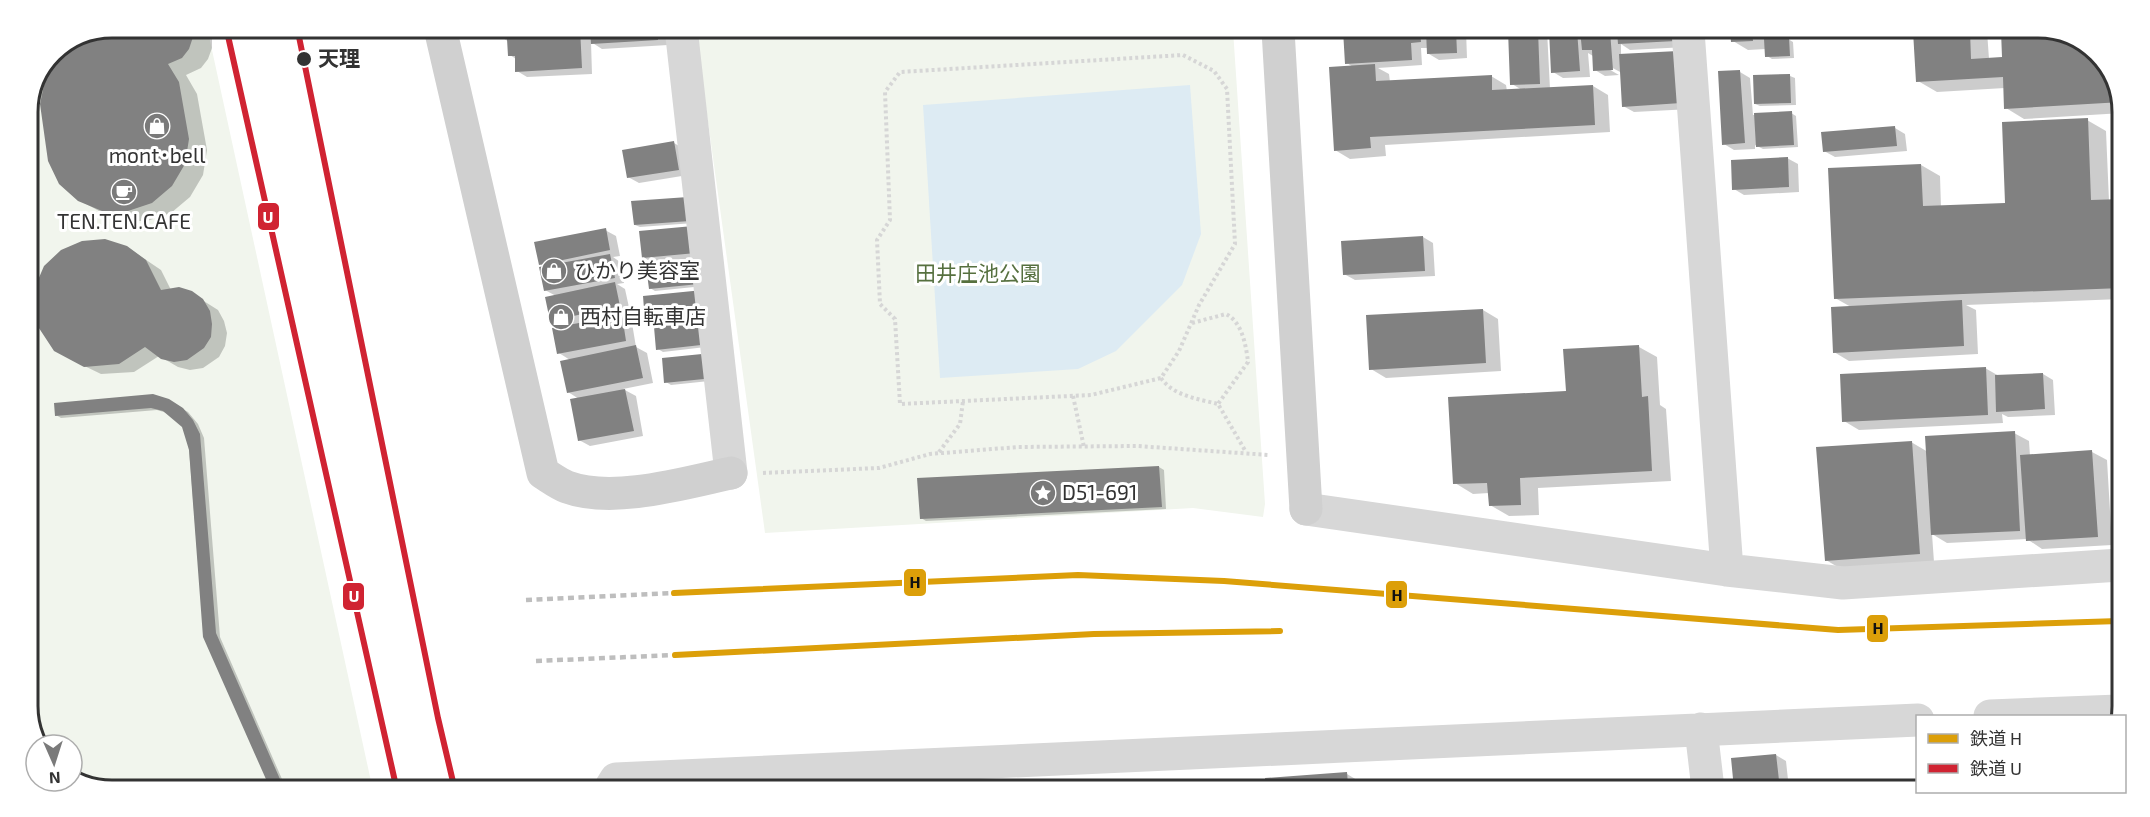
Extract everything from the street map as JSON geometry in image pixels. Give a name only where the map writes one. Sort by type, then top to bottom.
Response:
[{"type":"street","points":[[442,38],[543,473],[567,487],[605,494],[658,489],[731,473],[682,38]]},
{"type":"street","points":[[1278,38],[1306,509],[1727,570],[1843,583],[2112,566]]},
{"type":"street","points":[[1689,38],[1727,570]]},
{"type":"street","points":[[2033,715],[2112,711]]},
{"type":"street","points":[[615,780],[1916,720]]},
{"type":"street","points":[[1701,729],[1707,780]]},
{"type":"path","points":[[1183,55],[1214,71],[1227,89],[1235,244],[1199,305],[1192,323],[1179,351],[1161,378],[1073,396],[900,404],[895,319],[880,304],[877,240],[890,220],[885,92],[900,72],[1183,55]]},
{"type":"path","points":[[1192,323],[1226,314],[1233,318],[1246,342],[1248,362],[1218,404]]},
{"type":"path","points":[[1161,378],[1167,386],[1185,395],[1218,404],[1246,453]]},
{"type":"path","points":[[1073,396],[1084,447]]},
{"type":"path","points":[[938,453],[960,424],[963,401]]},
{"type":"path","points":[[731,473],[879,468],[930,453],[1018,447],[1137,446],[1303,458]]},
{"type":"green space","points":[[112,38],[209,38],[371,780],[112,780],[84,774],[84,733],[43,733],[38,710],[39,97],[50,70],[70,50],[83,43]]},
{"type":"green space","name":"田井庄池公園","points":[[696,38],[1234,38],[1265,504],[1263,517],[1193,508],[765,533]]},
{"type":"shaded area","points":[[1190,85],[1201,234],[1182,285],[1116,351],[1078,369],[940,378],[923,105]]},
{"type":"building","points":[[193,38],[189,49],[182,58],[168,64],[179,82],[189,139],[185,164],[172,186],[152,203],[128,211],[102,211],[78,201],[59,184],[48,161],[40,104],[42,85],[50,70],[70,50],[97,39]]},
{"type":"building","points":[[580,38],[582,68],[515,72],[515,56],[508,56],[507,39],[501,39]]},
{"type":"building","points":[[591,38],[658,38],[658,40],[591,44]]},
{"type":"building","points":[[1343,38],[1421,38],[1421,42],[1411,43],[1412,60],[1345,64]]},
{"type":"building","points":[[1426,38],[1456,38],[1457,53],[1427,54]]},
{"type":"building","points":[[1508,38],[1538,38],[1540,84],[1510,85]]},
{"type":"building","points":[[1549,38],[1578,38],[1580,71],[1551,73]]},
{"type":"building","points":[[1581,38],[1611,38],[1613,70],[1593,71],[1592,50],[1582,50]]},
{"type":"building","points":[[1618,38],[1676,38],[1676,41],[1618,44]]},
{"type":"building","points":[[1731,38],[1753,38],[1753,41],[1731,42]]},
{"type":"building","points":[[1789,38],[1790,56],[1765,57],[1764,39]]},
{"type":"building","points":[[1913,38],[1970,38],[1971,59],[2002,57],[2001,38],[2048,38],[2075,47],[2091,59],[2105,79],[2112,103],[2004,109],[2003,77],[1916,82]]},
{"type":"building","points":[[1678,51],[1681,103],[1622,107],[1619,54]]},
{"type":"building","points":[[1375,64],[1376,81],[1492,75],[1492,90],[1593,85],[1595,125],[1370,137],[1371,148],[1334,151],[1329,67]]},
{"type":"building","points":[[1740,70],[1745,143],[1722,145],[1718,71]]},
{"type":"building","points":[[1790,74],[1791,103],[1754,104],[1753,75]]},
{"type":"building","points":[[1792,111],[1794,145],[1756,147],[1754,113]]},
{"type":"building","points":[[2088,118],[2091,200],[2112,199],[2112,288],[1834,299],[1828,168],[1921,164],[1923,206],[2005,203],[2002,122]]},
{"type":"building","points":[[1895,126],[1897,146],[1823,152],[1821,132]]},
{"type":"building","points":[[674,141],[679,170],[627,178],[622,150]]},
{"type":"building","points":[[1788,157],[1789,187],[1732,190],[1731,160]]},
{"type":"building","points":[[688,197],[690,221],[634,225],[631,201]]},
{"type":"building","points":[[693,226],[696,253],[642,258],[639,231]]},
{"type":"building","points":[[606,228],[610,250],[539,265],[534,242]]},
{"type":"building","points":[[1423,236],[1425,271],[1343,275],[1341,241]]},
{"type":"building","points":[[105,239],[127,246],[146,260],[161,290],[179,287],[192,291],[203,299],[210,311],[212,324],[211,337],[204,348],[187,360],[174,362],[161,359],[145,347],[119,364],[84,367],[54,351],[38,327],[38,280],[44,266],[61,250],[82,241]]},
{"type":"building","points":[[610,254],[615,278],[544,291],[539,267]]},
{"type":"building","points":[[697,261],[699,284],[649,289],[646,266]]},
{"type":"building","points":[[615,282],[620,306],[550,321],[545,297]]},
{"type":"building","points":[[703,290],[706,316],[645,322],[643,296]]},
{"type":"building","points":[[1962,300],[1964,346],[1833,353],[1831,307]]},
{"type":"building","points":[[1483,309],[1486,363],[1369,370],[1366,315]]},
{"type":"building","points":[[622,315],[626,341],[557,354],[552,328]]},
{"type":"building","points":[[707,321],[710,344],[656,350],[654,327]]},
{"type":"building","points":[[636,345],[643,378],[567,393],[560,361]]},
{"type":"building","points":[[1639,345],[1642,397],[1648,396],[1652,471],[1520,478],[1521,505],[1489,506],[1487,483],[1453,484],[1448,397],[1566,391],[1563,349]]},
{"type":"building","points":[[712,353],[714,378],[664,383],[662,358]]},
{"type":"building","points":[[1986,367],[1988,415],[1842,422],[1840,374]]},
{"type":"building","points":[[2043,373],[2045,409],[1996,412],[1995,375]]},
{"type":"building","points":[[625,389],[634,431],[578,441],[570,399]]},
{"type":"building","points":[[153,394],[169,399],[183,408],[193,420],[200,434],[216,633],[280,780],[266,780],[203,637],[189,450],[182,427],[163,411],[151,408],[55,416],[54,403]]},
{"type":"building","points":[[2015,431],[2020,531],[1931,535],[1925,436]]},
{"type":"building","points":[[1912,441],[1920,554],[1825,561],[1816,447]]},
{"type":"building","points":[[2092,450],[2098,537],[2026,541],[2020,455]]},
{"type":"building","points":[[1159,466],[1162,507],[920,519],[917,478]]},
{"type":"building","points":[[1776,754],[1779,780],[1733,780],[1731,758]]},
{"type":"building","points":[[1347,772],[1348,780],[1265,780],[1265,778]]},
{"type":"railway","points":[[526,600],[674,593]]},
{"type":"railway","points":[[536,661],[675,655]]},
{"type":"rail line","name":"U","points":[[228,38],[395,780]]},
{"type":"rail line","name":"U","points":[[299,38],[453,780]]},
{"type":"rail line","name":"H","points":[[674,593],[1078,575],[1224,581],[1838,630],[2112,621]]},
{"type":"rail line","name":"H","points":[[675,655],[1094,634],[1280,631]]},
{"type":"place","name":"天理","points":[[304,59]]},
{"type":"place","name":"mont･bell","points":[[157,126]]},
{"type":"place","name":"TEN.TEN.CAFE","points":[[124,192]]},
{"type":"place","name":"ひかり美容室","points":[[554,271]]},
{"type":"place","name":"西村自転車店","points":[[561,317]]},
{"type":"place","name":"D51-691","points":[[1043,493]]}]
